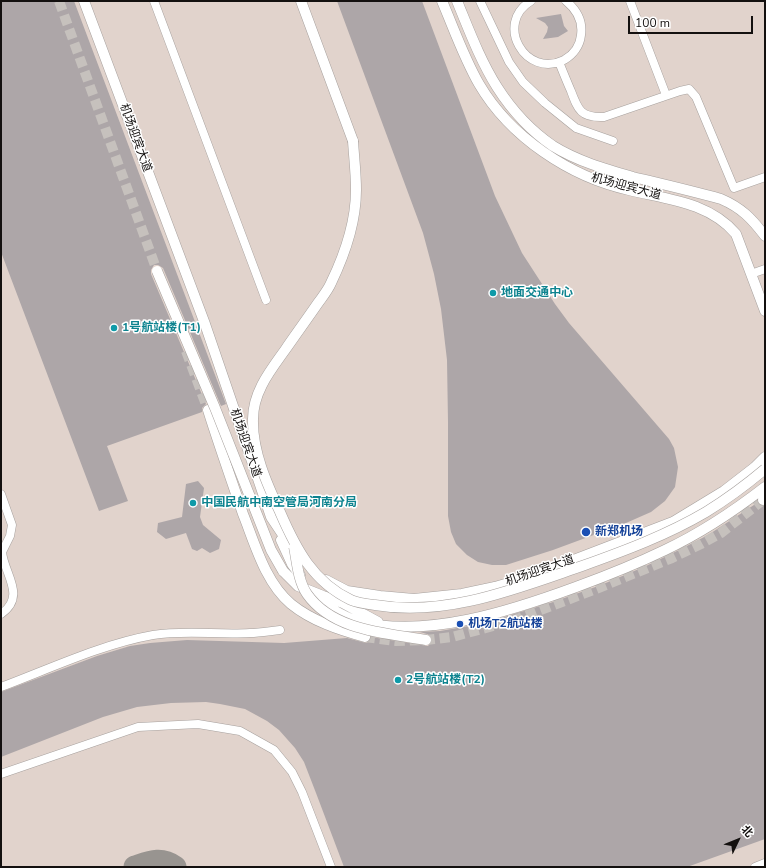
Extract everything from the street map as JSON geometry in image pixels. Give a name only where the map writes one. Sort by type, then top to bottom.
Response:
[{"type":"main road","name":"机场迎宾大道","points":[[84,1],[205,324],[271,517],[301,562],[321,578],[347,591],[414,599],[462,594],[495,587],[532,576],[673,522],[724,491],[755,467],[765,457]]},
{"type":"main road","points":[[301,1],[353,141],[356,192],[350,234],[331,284],[267,374],[259,391],[252,420],[258,454],[275,501],[293,541],[310,568],[331,589],[354,601],[384,606],[427,607],[471,601],[508,592],[621,552],[665,533],[705,512],[742,488],[765,469]]},
{"type":"main road","name":"机场迎宾大道","points":[[442,1],[480,85],[504,116],[529,140],[554,159],[590,178],[609,185],[676,201],[706,210],[728,225],[736,234],[765,310]]},
{"type":"main road","points":[[457,1],[482,60],[496,85],[516,113],[537,133],[553,145],[592,165],[729,202],[748,215],[765,236]]},
{"type":"main road","points":[[157,271],[215,408],[271,550],[283,571],[298,586],[322,603],[356,621],[385,626],[434,625],[500,612],[552,596],[615,572],[666,550],[737,508],[765,487]]},
{"type":"main road","points":[[208,410],[259,557],[274,584],[289,602],[302,613],[328,625],[365,637]]},
{"type":"main road","points":[[271,517],[292,564],[305,581],[322,596]]},
{"type":"main road","points":[[293,541],[300,577],[306,594],[321,610],[346,623],[366,630],[426,640]]},
{"type":"main road","points":[[298,586],[343,603],[385,626]]},
{"type":"main road","points":[[343,603],[380,596]]},
{"type":"lane","points":[[154,1],[266,300]]},
{"type":"lane","points":[[480,1],[509,62],[523,82],[544,104],[576,128],[613,141]]},
{"type":"lane","points":[[531,1],[519,12],[515,21],[514,31],[516,42],[521,51],[529,58],[548,64],[568,58],[576,50],[581,40],[582,29],[580,18],[575,9],[566,1]]},
{"type":"lane","points":[[630,1],[666,96]]},
{"type":"lane","points":[[558,62],[576,106],[588,116],[604,118],[689,89],[696,97],[734,188],[765,177]]},
{"type":"lane","points":[[751,274],[765,269]]},
{"type":"lane","points":[[1,494],[12,525],[10,536],[2,552],[13,588],[13,599],[1,614]]},
{"type":"lane","points":[[1,688],[113,645],[153,635],[201,632],[250,633],[280,630]]},
{"type":"lane","points":[[1,774],[138,727],[198,724],[240,731],[274,750],[292,772],[302,792],[331,867]]},
{"type":"lane","points":[[755,867],[765,863]]},
{"type":"shaded area","points":[[1,1],[765,1],[765,867],[1,867]]},
{"type":"building","name":"1号航站楼(T1)","points":[[1,1],[74,1],[226,404],[221,406],[163,268],[158,265],[154,265],[151,270],[151,274],[206,404],[202,408],[202,412],[107,446],[128,501],[99,511],[1,252]]},
{"type":"building","name":"地面交通中心","points":[[337,1],[422,1],[495,196],[522,253],[569,323],[669,439],[674,448],[678,467],[675,487],[665,501],[651,512],[626,523],[553,550],[506,565],[492,565],[478,562],[467,555],[456,544],[451,532],[448,516],[447,360],[441,309],[434,274],[423,233]]},
{"type":"building","points":[[561,14],[564,26],[568,31],[558,37],[543,39],[548,27],[545,23],[536,18]]},
{"type":"building","name":"中国民航中南空管局河南分局","points":[[198,481],[204,488],[200,517],[203,525],[221,540],[219,549],[210,553],[202,548],[197,551],[192,549],[186,533],[166,539],[157,532],[158,523],[182,517],[186,484]]},
{"type":"building","name":"2号航站楼(T2)","points":[[757,503],[761,506],[765,506],[765,839],[687,867],[344,867],[304,762],[295,748],[279,730],[267,721],[245,709],[220,704],[206,702],[171,703],[137,707],[103,717],[1,757],[1,692],[97,656],[130,646],[187,640],[284,643],[347,638],[366,643],[370,641],[371,637],[428,646],[432,641],[432,637],[420,632],[440,631],[498,619],[601,585],[646,566],[708,535]]},
{"type":"taxiway","points":[[135,867],[155,861],[165,862],[175,867]]},
{"type":"tunnel","points":[[59,1],[160,279]]},
{"type":"tunnel","points":[[186,351],[208,410]]},
{"type":"tunnel","points":[[365,637],[396,641],[426,640],[452,637],[512,621],[672,558],[721,533],[763,500]]},
{"type":"place","name":"地面交通中心","points":[[493,293]]},
{"type":"place","name":"1号航站楼(T1)","points":[[114,328]]},
{"type":"place","name":"中国民航中南空管局河南分局","points":[[193,503]]},
{"type":"place","name":"新郑机场","points":[[586,532]]},
{"type":"place","name":"机场T2航站楼","points":[[460,624]]},
{"type":"place","name":"2号航站楼(T2)","points":[[398,680]]}]
